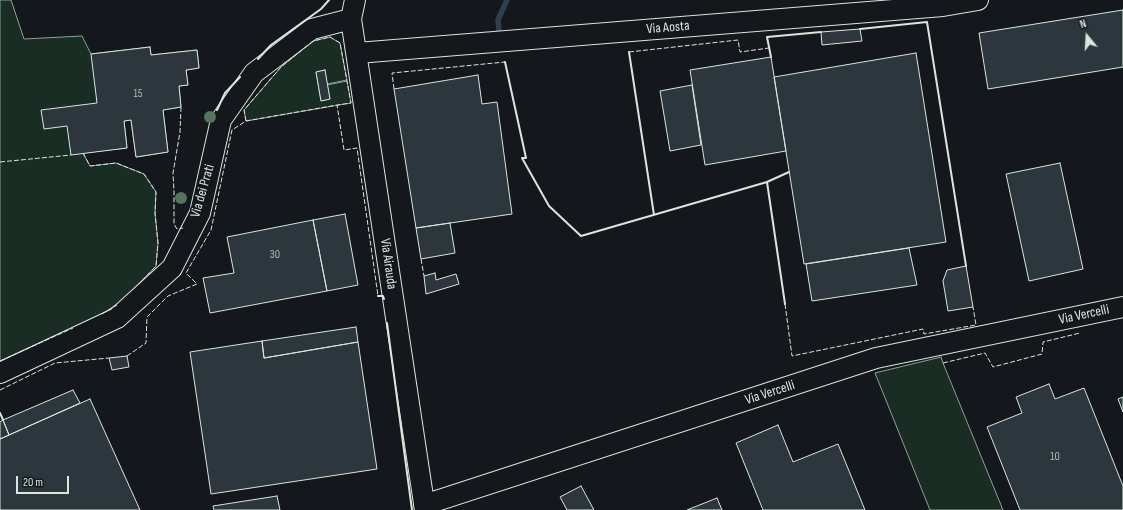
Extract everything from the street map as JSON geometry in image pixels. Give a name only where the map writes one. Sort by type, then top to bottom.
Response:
[{"type":"street","name":"Via Aosta","points":[[357,53],[943,6],[978,0]]},
{"type":"street","name":"Via Airauda","points":[[353,9],[357,53],[424,508]]},
{"type":"street","name":"Via dei Prati","points":[[0,373],[117,318],[172,268],[200,213],[221,120],[254,73],[312,29],[353,9]]},
{"type":"street","name":"Via Vercelli","points":[[424,508],[876,358],[1123,307]]},
{"type":"green space","points":[[0,0],[11,0],[24,39],[82,36],[91,54],[150,47],[151,55],[197,50],[199,68],[186,70],[188,85],[179,86],[181,107],[163,110],[168,152],[136,157],[131,120],[124,121],[127,148],[83,153],[90,166],[116,163],[144,174],[156,192],[155,213],[158,243],[156,266],[123,300],[102,314],[0,361]]},
{"type":"green space","points":[[330,37],[340,43],[347,80],[327,84],[325,70],[316,72],[321,101],[330,99],[327,85],[347,81],[351,103],[246,121],[244,110],[281,67],[313,41]]},
{"type":"green space","points":[[941,357],[1003,510],[930,510],[875,373]]},
{"type":"building","points":[[1123,10],[1123,67],[988,89],[979,33]]},
{"type":"building","points":[[860,29],[862,41],[822,45],[821,32]]},
{"type":"building","points":[[150,47],[151,55],[197,50],[199,68],[186,70],[188,85],[179,86],[181,107],[163,110],[168,152],[136,157],[131,120],[124,121],[127,148],[71,155],[67,126],[44,129],[41,110],[97,103],[91,54]]},
{"type":"building","points":[[916,53],[946,242],[804,264],[774,77]]},
{"type":"building","points":[[771,57],[786,151],[705,165],[690,70]]},
{"type":"building","points":[[325,70],[330,99],[321,101],[316,72]]},
{"type":"building","points":[[478,75],[482,104],[497,102],[512,214],[416,228],[394,89]]},
{"type":"building","points":[[692,85],[701,145],[670,151],[660,91]]},
{"type":"building","points":[[1060,163],[1083,269],[1029,281],[1006,174]]},
{"type":"building","points":[[345,214],[358,285],[327,291],[313,220]]},
{"type":"building","points":[[313,220],[327,291],[210,313],[203,278],[234,273],[227,237]]},
{"type":"building","points":[[450,223],[455,253],[421,259],[416,228]]},
{"type":"building","points":[[909,248],[917,285],[812,301],[806,264]]},
{"type":"building","points":[[966,266],[973,307],[948,311],[943,281],[947,270]]},
{"type":"building","points":[[435,273],[436,280],[456,274],[459,284],[426,294],[424,276]]},
{"type":"building","points":[[356,327],[358,342],[264,358],[262,341]]},
{"type":"building","points":[[262,341],[264,358],[358,342],[377,469],[211,494],[190,352]]},
{"type":"building","points":[[127,356],[129,367],[112,370],[109,358]]},
{"type":"building","points":[[1049,384],[1055,399],[1084,388],[1123,486],[1123,510],[1020,510],[987,427],[1022,413],[1016,397]]},
{"type":"building","points":[[73,390],[80,403],[9,435],[3,420]]},
{"type":"building","points":[[1123,397],[1123,412],[1118,399]]},
{"type":"building","points":[[90,399],[140,510],[0,510],[0,439]]},
{"type":"building","points":[[3,420],[9,435],[0,439],[0,422]]},
{"type":"building","points":[[778,425],[793,462],[838,444],[865,510],[763,510],[736,443]]},
{"type":"building","points":[[581,486],[594,510],[567,510],[560,497]]},
{"type":"building","points":[[277,496],[280,510],[214,510],[213,506]]},
{"type":"building","points":[[717,498],[722,510],[687,510]]},
{"type":"waterway","points":[[499,30],[498,20],[507,0]]},
{"type":"fence","points":[[246,121],[244,110],[281,67],[313,41],[330,37],[340,43],[351,103],[337,105]]},
{"type":"fence","points":[[629,52],[738,40],[740,52],[769,48]]},
{"type":"fence","points":[[394,89],[392,73],[505,62]]},
{"type":"fence","points":[[127,356],[146,343],[147,317],[168,296],[197,284],[186,273],[211,230],[232,130],[246,121],[337,105],[344,150],[357,148],[378,296]]},
{"type":"fence","points":[[181,107],[180,132],[173,173],[174,224],[177,229],[183,228]]},
{"type":"fence","points":[[83,153],[90,166],[116,163],[144,174],[156,192],[155,213],[158,243],[156,266],[139,284]]},
{"type":"fence","points":[[0,162],[71,155]]},
{"type":"fence","points":[[421,259],[424,276]]},
{"type":"fence","points":[[785,304],[792,356],[923,329],[924,334],[976,325],[973,307]]},
{"type":"fence","points":[[102,314],[117,305]]},
{"type":"fence","points":[[0,361],[73,328]]},
{"type":"fence","points":[[943,363],[985,353],[993,367],[1042,354],[1043,342],[1080,333]]},
{"type":"fence","points":[[0,390],[55,363],[109,358]]},
{"type":"wall","points":[[258,59],[271,45],[321,9],[329,0]]},
{"type":"wall","points":[[860,29],[927,22],[966,266]]},
{"type":"wall","points":[[771,57],[767,37],[821,32]]},
{"type":"wall","points":[[629,52],[654,215]]},
{"type":"wall","points":[[505,62],[526,158],[522,158],[549,206],[581,236],[767,182]]},
{"type":"wall","points":[[217,110],[225,93],[240,77]]},
{"type":"wall","points":[[785,304],[767,182],[789,172]]},
{"type":"wall","points":[[378,296],[383,296],[384,299]]},
{"type":"wall","points":[[387,323],[412,510]]},
{"type":"wall","points":[[0,413],[3,420]]}]
